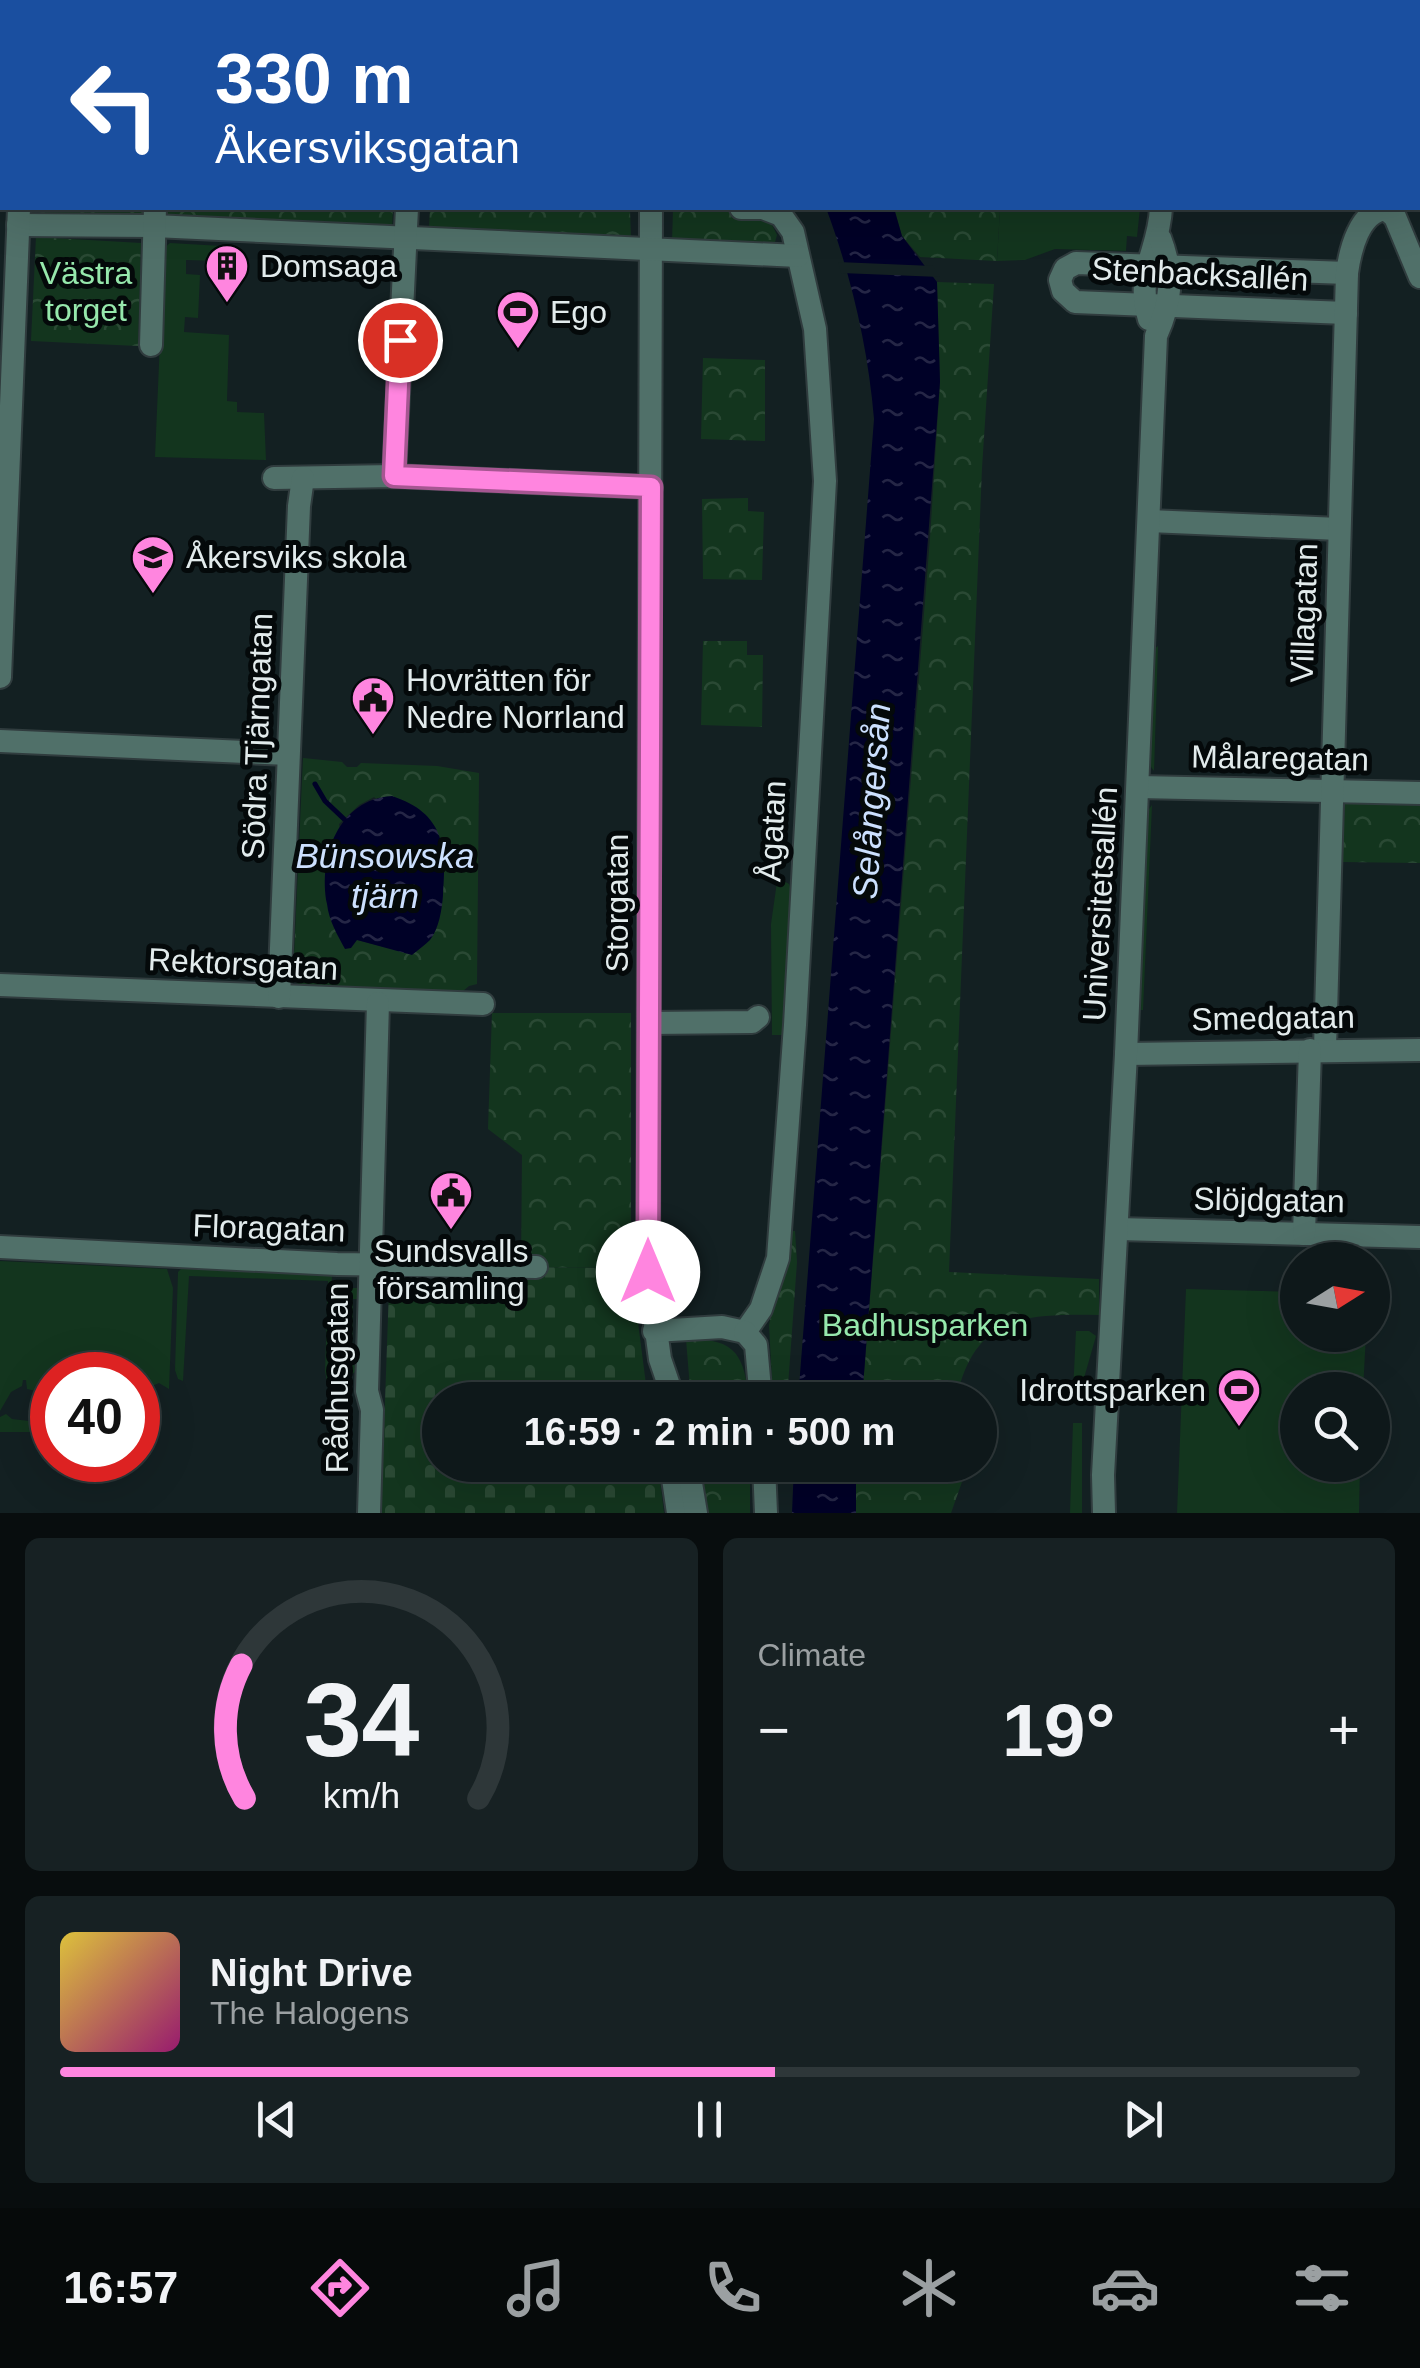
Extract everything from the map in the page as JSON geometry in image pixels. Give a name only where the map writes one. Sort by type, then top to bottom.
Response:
[{"type":"street","points":[[394,476],[408,210]]},
{"type":"street","name":"Storgatan","points":[[651,210],[648,1272],[654,1331],[668,1382]]},
{"type":"street","name":"Ågatan","points":[[744,1332],[761,1309],[778,1258],[825,481],[820,382],[806,282],[793,232],[780,215],[768,210]]},
{"type":"street","name":"Universitetsallén","points":[[1104,1513],[1157,305],[1172,286],[1159,267],[1162,210]]},
{"type":"street","name":"Villagatan","points":[[1304,1234],[1333,833],[1330,792],[1347,273],[1350,254],[1368,216],[1377,210]]},
{"type":"street","name":"Villagatan","points":[[1387,210],[1395,217],[1420,277]]},
{"type":"street","points":[[0,677],[18,216],[155,217],[407,238],[798,256]]},
{"type":"street","points":[[150,344],[155,217]]},
{"type":"street","name":"Stenbacksallén","points":[[1346,313],[1076,302],[1063,292],[1060,280],[1065,269],[1076,263],[1347,273]]},
{"type":"street","points":[[274,478],[394,476],[651,487]]},
{"type":"street","name":"Södra Tjärngatan","points":[[280,997],[298,506],[303,478]]},
{"type":"street","points":[[1149,521],[1339,529]]},
{"type":"street","points":[[0,741],[288,754]]},
{"type":"street","name":"Målaregatan","points":[[1138,788],[1420,793]]},
{"type":"street","name":"Rektorsgatan","points":[[0,985],[483,1004]]},
{"type":"street","name":"Rådhusgatan","points":[[369,1513],[372,1410],[366,1391],[378,1002]]},
{"type":"street","points":[[649,1023],[752,1022],[758,1017]]},
{"type":"street","name":"Smedgatan","points":[[1126,1054],[1420,1050]]},
{"type":"street","name":"Slöjdgatan","points":[[1118,1229],[1420,1238]]},
{"type":"street","name":"Floragatan","points":[[0,1247],[369,1264],[536,1267]]},
{"type":"street","points":[[654,1331],[722,1327],[744,1332],[756,1345],[759,1382]]},
{"type":"street","name":"Storgatan","points":[[660,1359],[660,1382]]},
{"type":"street","name":"Universitetsallén","points":[[1096,1513],[1103,1475]]},
{"type":"street","points":[[673,1482],[678,1513]]},
{"type":"street","points":[[691,1482],[696,1513]]},
{"type":"street","points":[[765,1482],[766,1513]]},
{"type":"green space","points":[[39,210],[144,210],[143,218],[39,217]]},
{"type":"green space","points":[[163,210],[393,210],[392,229],[168,222]]},
{"type":"green space","points":[[430,210],[628,210],[631,237],[429,228]]},
{"type":"green space","points":[[895,210],[1000,210],[997,261],[920,257],[902,236]]},
{"type":"green space","points":[[1000,210],[1140,210],[1137,237],[1127,236],[1126,251],[1055,249],[1025,260],[997,261]]},
{"type":"green space","points":[[673,211],[753,212],[768,217],[777,235],[775,242],[767,245],[672,242]]},
{"type":"green space","name":"Västra torget","points":[[36,237],[141,243],[138,346],[31,341]]},
{"type":"green space","points":[[170,243],[222,246],[221,261],[186,260],[186,274],[200,275],[198,318],[185,317],[184,332],[229,335],[227,401],[237,402],[237,412],[264,413],[266,460],[155,457],[164,248]]},
{"type":"green space","name":"Badhusparken","points":[[937,282],[994,284],[982,468],[949,1272],[1099,1279],[1099,1315],[1048,1316],[1006,1325],[989,1335],[975,1351],[961,1382],[863,1382],[930,538],[940,382]]},
{"type":"green space","points":[[703,358],[765,360],[765,441],[701,439]]},
{"type":"green space","points":[[1139,444],[1143,450],[1119,987],[1118,980]]},
{"type":"green space","points":[[748,498],[748,511],[764,512],[762,580],[703,579],[702,499]]},
{"type":"green space","points":[[703,641],[747,641],[747,655],[763,655],[762,727],[701,725]]},
{"type":"green space","points":[[1158,646],[1154,771],[1149,764],[1153,650]]},
{"type":"green space","name":"Bünsowska tjärn","points":[[303,758],[342,762],[347,767],[361,763],[437,766],[479,773],[477,984],[457,996],[305,990],[293,979]],"holes":[[[374,797],[444,852],[442,903],[436,927],[412,954],[357,940],[339,824]]]},
{"type":"green space","points":[[1345,803],[1420,804],[1420,863],[1342,862]]},
{"type":"green space","points":[[1152,805],[1143,1010],[1139,1010],[1147,812]]},
{"type":"green space","points":[[777,882],[789,884],[792,893],[782,1035],[772,1035],[771,924]]},
{"type":"green space","points":[[492,1013],[631,1013],[631,1268],[521,1267],[522,1155],[488,1129]]},
{"type":"green space","points":[[790,1231],[795,1231],[797,1262],[788,1382],[772,1382],[769,1325]]},
{"type":"green space","points":[[0,1261],[167,1269],[173,1288],[169,1389],[160,1384],[160,1352],[30,1352],[30,1390],[23,1380],[0,1411]]},
{"type":"green space","points":[[521,1267],[631,1268],[646,1382],[422,1382],[422,1482],[660,1482],[664,1513],[381,1513],[389,1289],[396,1282],[520,1284]]},
{"type":"green space","points":[[182,1268],[332,1275],[332,1387],[328,1387],[325,1371],[328,1281],[189,1276],[183,1381],[178,1379],[178,1272]]},
{"type":"green space","points":[[345,1288],[365,1288],[365,1299],[353,1299],[352,1365],[364,1366],[349,1376],[339,1346]]},
{"type":"green space","name":"Idrottsparken","points":[[1186,1289],[1280,1292],[1280,1352],[1365,1352],[1364,1372],[1280,1372],[1280,1482],[1360,1482],[1359,1513],[1177,1513]]},
{"type":"green space","points":[[1076,1331],[1089,1331],[1096,1336],[1080,1392],[1073,1392]]},
{"type":"green space","points":[[686,1339],[727,1346],[740,1361],[746,1382],[690,1382]]},
{"type":"green space","points":[[6,1414],[12,1419],[29,1421],[30,1432],[0,1432],[0,1417]]},
{"type":"green space","points":[[1073,1423],[1082,1423],[1082,1513],[1070,1513]]},
{"type":"green space","points":[[702,1482],[750,1482],[750,1513],[708,1513]]},
{"type":"green space","points":[[856,1482],[962,1482],[951,1513],[856,1513]]},
{"type":"water","name":"Selångersån","points":[[827,210],[895,210],[902,236],[937,282],[940,382],[863,1382],[799,1382],[874,419],[857,312]]},
{"type":"water","name":"Bünsowska tjärn","points":[[392,796],[409,803],[432,822],[444,862],[440,919],[430,940],[412,955],[357,940],[345,949],[327,904],[326,867],[336,833],[358,807]]},
{"type":"water","points":[[793,1482],[856,1482],[856,1513],[792,1513]]},
{"type":"pier","points":[[838,262],[933,266],[940,277],[841,273]]},
{"type":"waterway","points":[[315,784],[325,801],[344,819]]},
{"type":"place","name":"Domsaga","points":[[227,304]]},
{"type":"place","name":"Ego","points":[[518,350]]},
{"type":"place","name":"Åkersviks skola","points":[[153,595]]},
{"type":"place","name":"Hovrätten för Nedre Norrland","points":[[373,736]]},
{"type":"place","name":"Sundsvalls församling","points":[[451,1231]]},
{"type":"place","name":"Idrottsparken","points":[[1239,1428]]},
{"type":"route","points":[[400,340],[394,476],[651,487],[648,1272]]}]
